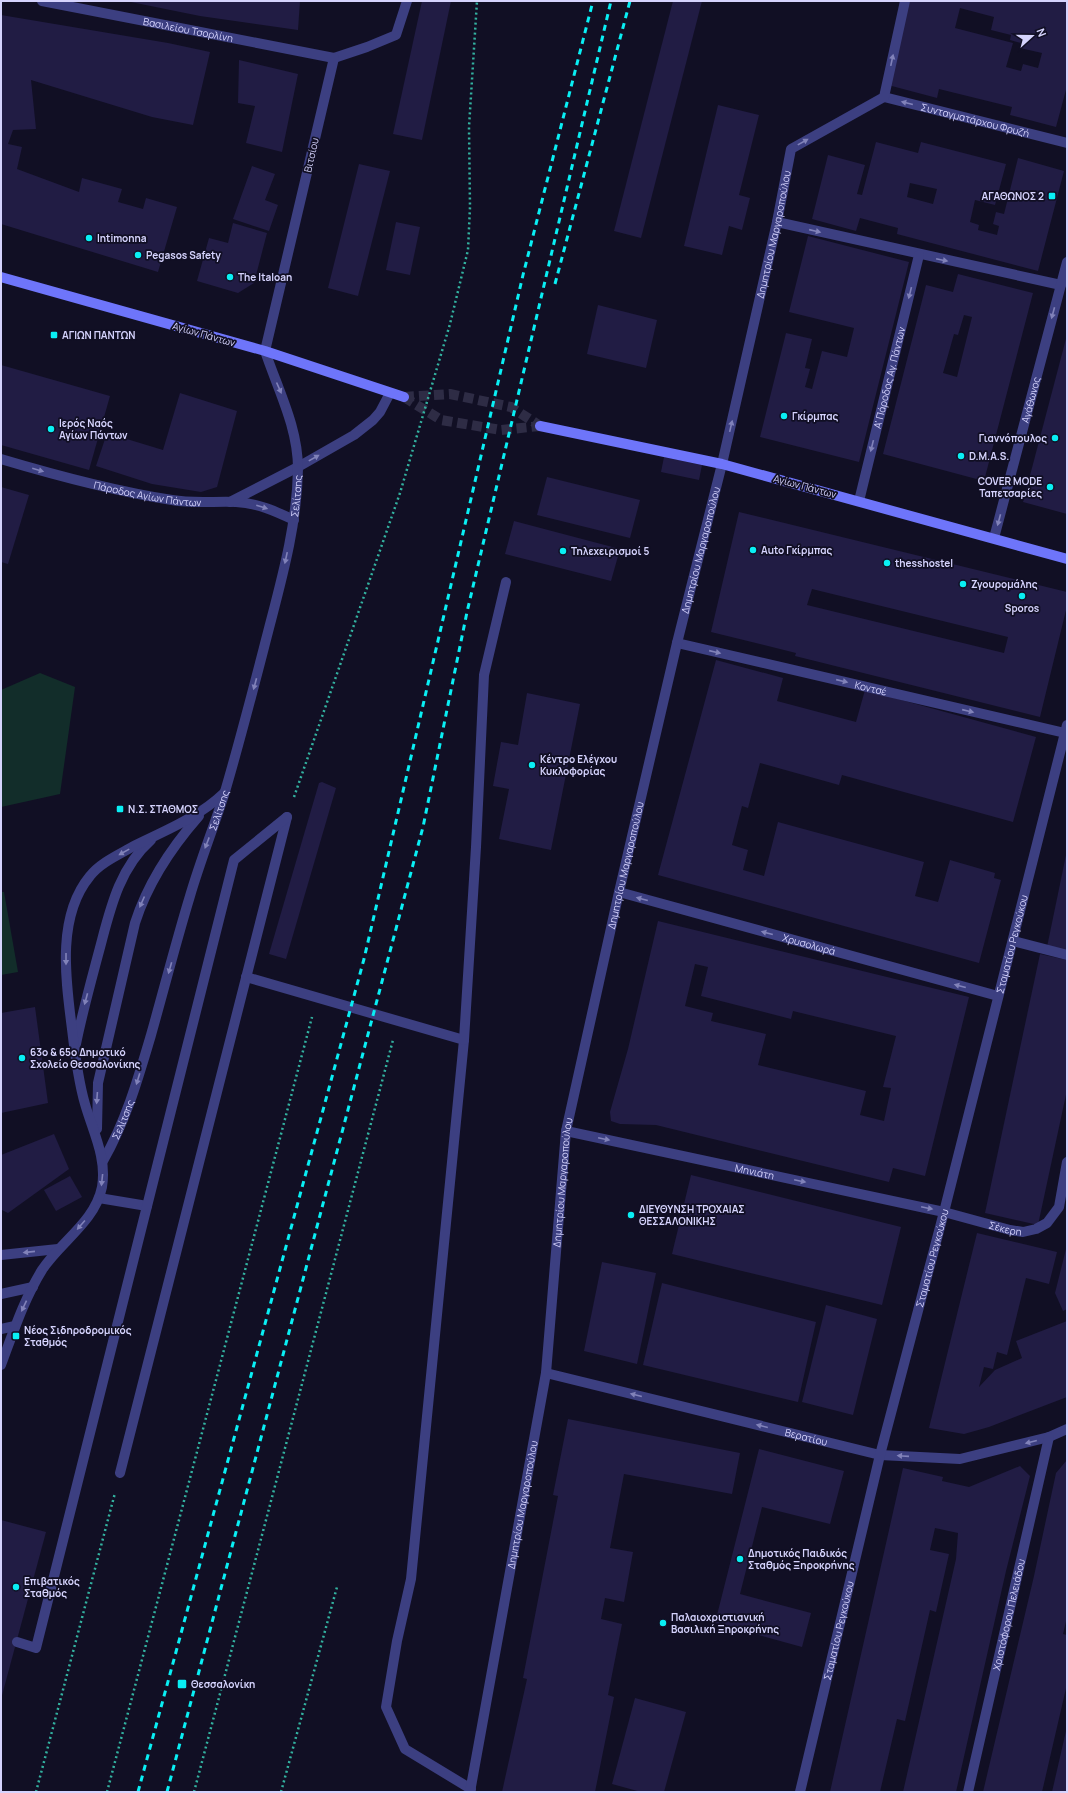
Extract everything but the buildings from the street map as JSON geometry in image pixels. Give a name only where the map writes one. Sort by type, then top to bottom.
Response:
[{"type":"main road","name":"Αγίων Πάντων","points":[[1,278],[265,351],[404,397]]},
{"type":"main road","name":"Αγίων Πάντων","points":[[540,426],[722,464],[1067,559]]},
{"type":"street","name":"Βασιλείου Τσορλίνη","points":[[42,1],[334,58]]},
{"type":"street","points":[[334,58],[396,35],[407,1]]},
{"type":"street","points":[[884,97],[905,1]]},
{"type":"street","name":"Βιτσίου","points":[[265,351],[334,58]]},
{"type":"street","name":"Συνταγματάρχου Φρυζή","points":[[884,97],[1067,143]]},
{"type":"street","name":"Δημητρίου Μαργαροπούλου","points":[[471,1790],[546,1373],[566,1131],[619,892],[677,643],[722,464],[777,222],[791,149],[884,97]]},
{"type":"street","points":[[777,222],[919,255],[1061,285]]},
{"type":"street","name":"Α' Πάροδος Αγ. Πάντων","points":[[859,501],[919,255]]},
{"type":"street","name":"Αγάθωνος","points":[[994,538],[1067,262]]},
{"type":"street","name":"Σελίτσης","points":[[1,1365],[15,1326],[42,1270],[58,1249],[88,1217],[99,1198],[102,1186],[103,1161],[120,1128],[133,1095],[190,896],[224,793],[283,576],[294,520],[298,467],[290,418],[265,351]]},
{"type":"street","points":[[230,502],[338,445],[365,427],[380,412],[390,392]]},
{"type":"street","name":"Πάροδος Αγίων Πάντων","points":[[1,459],[85,483],[133,493],[188,502],[230,502],[257,505],[294,520]]},
{"type":"street","points":[[471,1790],[406,1749],[386,1707],[397,1641],[411,1579],[464,1040],[476,847],[484,675],[506,582]]},
{"type":"street","name":"Κοντσέ","points":[[677,643],[1066,729]]},
{"type":"street","name":"Σταματίου Ρεγκούκου","points":[[800,1792],[880,1455],[944,1212],[1066,729]]},
{"type":"street","points":[[99,1146],[96,1120],[98,1083],[140,905],[172,848],[202,812],[224,793]]},
{"type":"street","points":[[103,1161],[85,1104],[75,1055],[67,992],[66,950],[75,903],[87,880],[99,868],[124,852],[202,812]]},
{"type":"street","points":[[17,1642],[36,1648],[234,860],[287,817],[120,1473]]},
{"type":"street","points":[[75,1055],[82,1015],[115,896],[130,864],[158,834]]},
{"type":"street","name":"Χρυσολωρά","points":[[619,892],[998,996]]},
{"type":"street","points":[[1013,941],[1067,955]]},
{"type":"street","points":[[246,977],[464,1040]]},
{"type":"street","name":"Μηνιάτη","points":[[566,1131],[944,1212]]},
{"type":"street","name":"Σέκερη","points":[[944,1212],[1010,1230],[1023,1232],[1036,1229],[1047,1223],[1063,1206],[1067,1162]]},
{"type":"street","points":[[99,1198],[147,1206]]},
{"type":"street","points":[[1,1255],[58,1249]]},
{"type":"street","points":[[1,1294],[33,1287]]},
{"type":"street","points":[[1,1329],[15,1326]]},
{"type":"street","name":"Βερατίου","points":[[546,1373],[880,1455],[960,1460],[1049,1438],[1067,1429]]},
{"type":"street","name":"Χριστόφορου Πελειάδου","points":[[968,1792],[1049,1438]]},
{"type":"path","points":[[107,1792],[318,998]]},
{"type":"path","points":[[194,1792],[398,1022]]},
{"type":"path","points":[[36,1792],[120,1473]]},
{"type":"path","points":[[282,1792],[337,1587]]},
{"type":"green space","points":[[40,673],[75,687],[60,794],[1,807],[1,690]]},
{"type":"green space","points":[[1,892],[4,892],[18,972],[1,975]]},
{"type":"tunnel","points":[[404,397],[450,394],[511,407],[540,426]]},
{"type":"tunnel","points":[[404,397],[441,420],[501,430],[540,426]]},
{"type":"railway","points":[[138,1792],[364,959],[523,275],[593,1]]},
{"type":"railway","points":[[167,1792],[423,827],[467,612],[611,1]]},
{"type":"railway","points":[[555,284],[630,1]]},
{"type":"place","name":"ΑΓΑΘΩΝΟΣ 2","points":[[1052,196]]},
{"type":"place","name":"Intimonna","points":[[89,238]]},
{"type":"place","name":"Pegasos Safety","points":[[138,255]]},
{"type":"place","name":"The Italoan","points":[[230,277]]},
{"type":"place","name":"ΑΓΙΩΝ ΠΑΝΤΩΝ","points":[[54,335]]},
{"type":"place","name":"Γκίρμπας","points":[[784,416]]},
{"type":"place","name":"Ιερός Ναός Αγίων Πάντων","points":[[51,429]]},
{"type":"place","name":"Γιαννόπουλος","points":[[1055,438]]},
{"type":"place","name":"D.M.A.S.","points":[[961,456]]},
{"type":"place","name":"COVER MODE Ταπετσαρίες","points":[[1050,487]]},
{"type":"place","name":"Auto Γκίρμπας","points":[[753,550]]},
{"type":"place","name":"Τηλεχειρισμοί 5","points":[[563,551]]},
{"type":"place","name":"thesshostel","points":[[887,563]]},
{"type":"place","name":"Ζγουρομάλης","points":[[963,584]]},
{"type":"place","name":"Sporos","points":[[1022,596]]},
{"type":"place","name":"Κέντρο Ελέγχου Κυκλοφορίας","points":[[532,765]]},
{"type":"place","name":"Ν.Σ. ΣΤΑΘΜΟΣ","points":[[120,809]]},
{"type":"place","name":"63ο & 65o Δημοτικό Σχολείο Θεσσαλονίκης","points":[[22,1058]]},
{"type":"place","name":"ΔΙΕΥΘΥΝΣΗ ΤΡΟΧΑΙΑΣ ΘΕΣΣΑΛΟΝΙΚΗΣ","points":[[631,1215]]},
{"type":"place","name":"Νέος Σιδηροδρομικός Σταθμός","points":[[16,1336]]},
{"type":"place","name":"Δημοτικός Παιδικός Σταθμός Ξηροκρήνης","points":[[740,1559]]},
{"type":"place","name":"Επιβατικός Σταθμός","points":[[16,1587]]},
{"type":"place","name":"Παλαιοχριστιανική Βασιλική Ξηροκρήνης","points":[[663,1623]]},
{"type":"place","name":"Θεσσαλονίκη","points":[[182,1684]]}]
